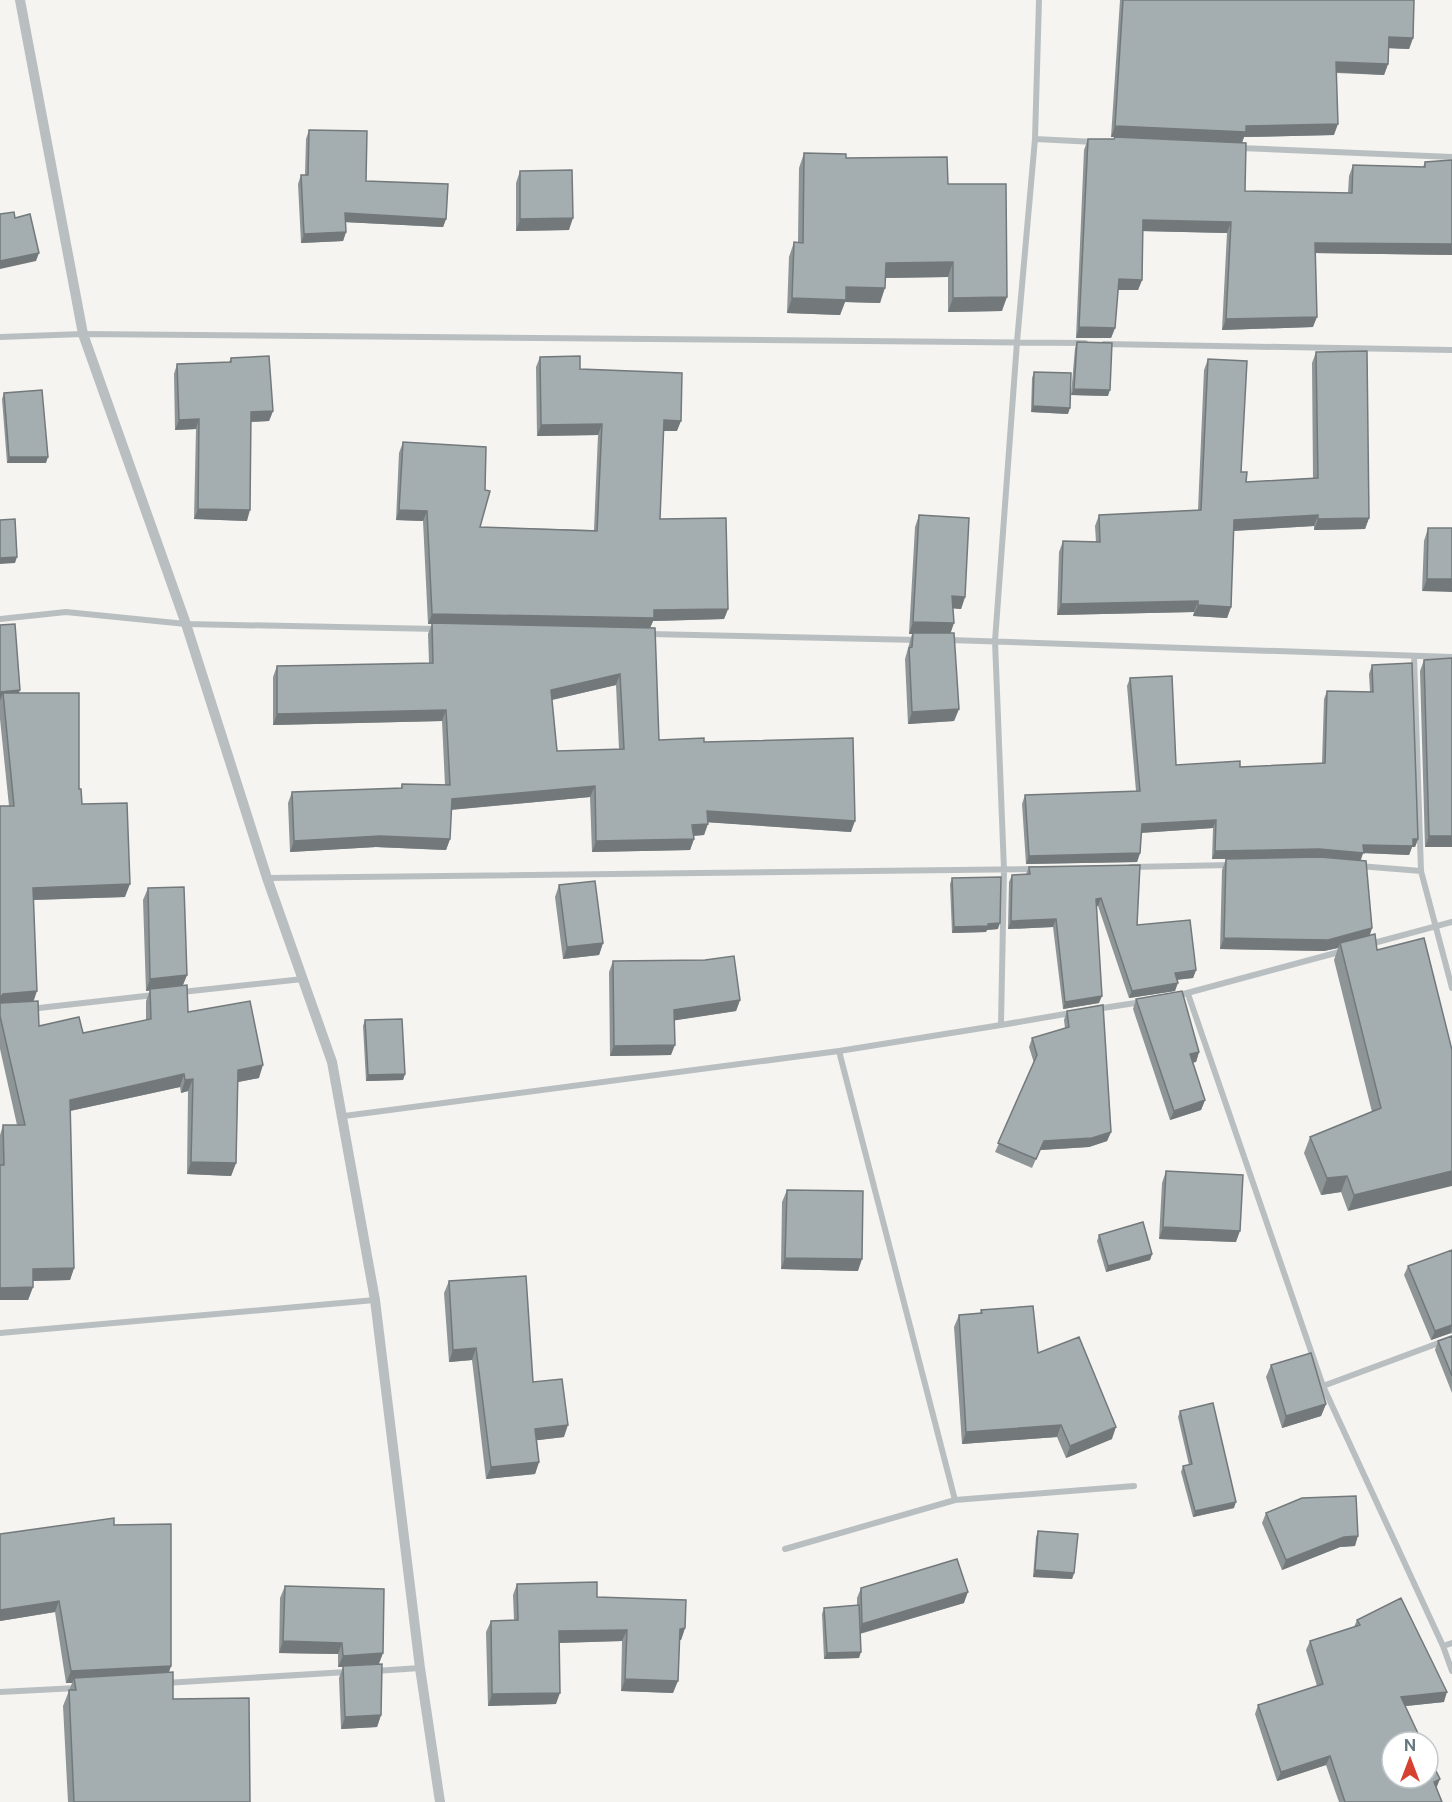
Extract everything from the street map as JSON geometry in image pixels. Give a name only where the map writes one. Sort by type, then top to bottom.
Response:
[{"type":"street","points":[[20,0],[83,334],[186,624],[267,878],[333,1062],[375,1300],[420,1668],[440,1802]]},
{"type":"street","points":[[1001,1025],[1004,870],[995,641],[1017,342],[1035,139],[1039,0]]},
{"type":"street","points":[[1035,139],[1107,142]]},
{"type":"street","points":[[1226,148],[1452,157]]},
{"type":"street","points":[[0,337],[83,334],[1017,342],[1452,350]]},
{"type":"street","points":[[0,619],[66,612],[186,624],[448,629]]},
{"type":"street","points":[[638,633],[923,640]]},
{"type":"street","points":[[935,640],[1452,657]]},
{"type":"street","points":[[1414,656],[1421,871],[1452,988]]},
{"type":"street","points":[[1124,867],[1244,865]]},
{"type":"street","points":[[1351,866],[1421,871]]},
{"type":"street","points":[[267,878],[1040,869]]},
{"type":"street","points":[[1357,947],[1452,922]]},
{"type":"street","points":[[1165,998],[1188,994],[1346,950]]},
{"type":"street","points":[[175,993],[304,979]]},
{"type":"street","points":[[23,1010],[164,994]]},
{"type":"street","points":[[1188,994],[1323,1386],[1443,1646],[1452,1671]]},
{"type":"street","points":[[344,1116],[839,1051],[1153,1000]]},
{"type":"street","points":[[839,1051],[955,1500]]},
{"type":"street","points":[[0,1333],[375,1300]]},
{"type":"street","points":[[1323,1386],[1452,1338]]},
{"type":"street","points":[[785,1549],[955,1500],[1134,1486]]},
{"type":"street","points":[[1443,1646],[1452,1643]]},
{"type":"street","points":[[362,1671],[420,1668]]},
{"type":"street","points":[[152,1684],[350,1672]]},
{"type":"street","points":[[0,1692],[82,1688]]},
{"type":"building","points":[[1123,0],[1414,0],[1413,38],[1389,37],[1388,64],[1336,62],[1338,124],[1246,126],[1246,132],[1115,126]]},
{"type":"building","points":[[309,130],[367,131],[366,181],[448,184],[446,219],[345,213],[346,232],[304,234],[301,175],[308,175]]},
{"type":"building","points":[[1115,137],[1246,143],[1245,191],[1352,193],[1353,165],[1425,167],[1425,162],[1452,160],[1452,244],[1315,243],[1317,317],[1226,319],[1231,222],[1143,220],[1142,280],[1119,279],[1115,328],[1079,327],[1088,139],[1114,139]]},
{"type":"building","points":[[804,153],[846,154],[846,158],[947,157],[948,184],[1006,184],[1007,297],[953,298],[953,262],[886,263],[885,288],[846,287],[846,300],[792,298],[794,242],[803,243]]},
{"type":"building","points":[[572,170],[573,218],[520,219],[520,171]]},
{"type":"building","points":[[14,212],[15,218],[30,214],[39,253],[0,261],[0,214]]},
{"type":"building","points":[[1077,342],[1112,343],[1110,390],[1074,389]]},
{"type":"building","points":[[1367,351],[1369,518],[1318,519],[1318,515],[1234,520],[1231,607],[1198,605],[1198,601],[1061,604],[1063,541],[1100,542],[1099,515],[1201,510],[1208,359],[1247,361],[1241,472],[1247,472],[1246,482],[1318,478],[1316,352]]},
{"type":"building","points":[[269,356],[273,411],[251,412],[250,510],[198,509],[199,419],[179,420],[177,364],[231,362],[231,358]]},
{"type":"building","points":[[580,356],[580,369],[682,373],[681,421],[664,420],[660,519],[726,518],[728,609],[654,610],[654,618],[432,614],[427,511],[399,510],[403,442],[486,447],[485,490],[490,491],[480,527],[597,531],[602,424],[541,425],[540,357]]},
{"type":"building","points":[[1034,372],[1071,373],[1070,408],[1033,406]]},
{"type":"building","points":[[42,390],[48,457],[9,457],[4,393]]},
{"type":"building","points":[[919,515],[969,518],[965,597],[952,596],[954,623],[913,622]]},
{"type":"building","points":[[15,519],[17,557],[0,558],[0,520]]},
{"type":"building","points":[[1428,528],[1452,528],[1452,579],[1427,579]]},
{"type":"building","points":[[432,623],[655,628],[659,740],[704,738],[704,742],[853,738],[855,821],[707,811],[708,824],[692,825],[694,839],[596,841],[595,786],[452,799],[450,839],[380,836],[294,841],[292,792],[402,788],[402,784],[450,785],[446,710],[277,714],[277,666],[433,663]],"holes":[[[620,674],[624,749],[557,751],[551,690]]]},
{"type":"building","points":[[15,624],[20,690],[0,692],[0,625]]},
{"type":"building","points":[[913,633],[954,633],[959,709],[912,712],[909,648],[912,647]]},
{"type":"building","points":[[1452,658],[1452,836],[1429,836],[1424,660]]},
{"type":"building","points":[[1412,663],[1418,839],[1413,839],[1413,846],[1363,845],[1364,853],[1319,849],[1215,851],[1216,820],[1142,824],[1140,853],[1029,856],[1025,795],[1140,791],[1130,678],[1172,676],[1176,765],[1240,761],[1240,767],[1325,763],[1327,691],[1373,692],[1372,665]]},
{"type":"building","points":[[3,693],[79,693],[79,789],[81,789],[82,804],[127,803],[130,884],[33,888],[37,991],[3,994],[0,998],[0,806],[14,806]]},
{"type":"building","points":[[1320,857],[1366,861],[1372,928],[1328,940],[1224,938],[1226,859]]},
{"type":"building","points":[[1140,865],[1137,925],[1190,920],[1196,970],[1175,973],[1178,983],[1132,991],[1101,898],[1096,899],[1102,996],[1065,1002],[1056,919],[1011,921],[1012,875],[1030,874],[1029,867]]},
{"type":"building","points":[[1001,877],[1000,923],[988,924],[988,926],[954,927],[952,878]]},
{"type":"building","points":[[595,881],[603,943],[567,947],[559,885]]},
{"type":"building","points":[[184,887],[187,975],[150,979],[148,888]]},
{"type":"building","points":[[1375,934],[1377,950],[1424,938],[1452,1050],[1452,1171],[1354,1195],[1347,1176],[1327,1178],[1310,1137],[1381,1108],[1340,943]]},
{"type":"building","points":[[734,956],[740,1000],[674,1010],[675,1045],[614,1046],[613,961],[705,960]]},
{"type":"building","points":[[187,985],[188,1012],[250,1001],[263,1065],[238,1070],[236,1163],[191,1162],[193,1079],[185,1080],[184,1074],[70,1100],[74,1268],[33,1269],[33,1287],[0,1288],[0,1165],[4,1165],[3,1125],[25,1125],[0,1016],[0,1000],[1,1003],[38,1001],[39,1026],[79,1017],[83,1033],[151,1019],[150,989]]},
{"type":"building","points":[[1182,991],[1199,1052],[1190,1054],[1205,1100],[1174,1111],[1136,999]]},
{"type":"building","points":[[1103,1005],[1111,1132],[1092,1138],[1044,1141],[1036,1159],[998,1143],[1037,1055],[1032,1038],[1069,1027],[1067,1011]]},
{"type":"building","points":[[402,1019],[405,1074],[368,1075],[365,1020]]},
{"type":"building","points":[[1166,1171],[1243,1175],[1240,1231],[1163,1227]]},
{"type":"building","points":[[787,1190],[863,1191],[862,1259],[785,1258]]},
{"type":"building","points":[[1143,1222],[1152,1254],[1108,1266],[1099,1235]]},
{"type":"building","points":[[1452,1250],[1452,1325],[1435,1331],[1408,1266]]},
{"type":"building","points":[[526,1276],[533,1382],[562,1379],[568,1425],[535,1429],[539,1462],[491,1467],[476,1348],[453,1350],[449,1281]]},
{"type":"building","points":[[1033,1306],[1038,1353],[1079,1337],[1116,1427],[1070,1446],[1061,1425],[966,1432],[959,1315],[982,1313],[981,1310]]},
{"type":"building","points":[[1452,1336],[1452,1376],[1438,1341]]},
{"type":"building","points":[[1311,1353],[1326,1404],[1286,1416],[1271,1365]]},
{"type":"building","points":[[1213,1403],[1236,1502],[1195,1511],[1183,1466],[1192,1464],[1180,1411]]},
{"type":"building","points":[[1356,1496],[1358,1536],[1344,1537],[1286,1560],[1266,1513],[1302,1498]]},
{"type":"building","points":[[114,1518],[114,1525],[171,1524],[171,1666],[71,1671],[59,1601],[0,1610],[0,1534]]},
{"type":"building","points":[[1038,1531],[1078,1534],[1074,1573],[1035,1570]]},
{"type":"building","points":[[957,1559],[968,1592],[862,1624],[861,1588]]},
{"type":"building","points":[[597,1582],[597,1597],[686,1600],[685,1628],[680,1629],[678,1681],[625,1679],[627,1630],[559,1631],[560,1693],[492,1694],[491,1621],[518,1620],[517,1584]]},
{"type":"building","points":[[285,1586],[384,1589],[383,1653],[343,1656],[342,1643],[283,1641]]},
{"type":"building","points":[[1401,1598],[1447,1692],[1401,1697],[1416,1730],[1380,1730],[1380,1790],[1437,1790],[1442,1802],[1345,1802],[1330,1756],[1281,1772],[1258,1705],[1323,1684],[1310,1641],[1360,1625],[1357,1620]]},
{"type":"building","points":[[859,1605],[861,1652],[827,1653],[824,1608]]},
{"type":"building","points":[[382,1664],[381,1715],[345,1717],[343,1666]]},
{"type":"building","points":[[173,1672],[173,1699],[249,1698],[250,1802],[74,1802],[69,1690],[76,1690],[74,1678]]}]
